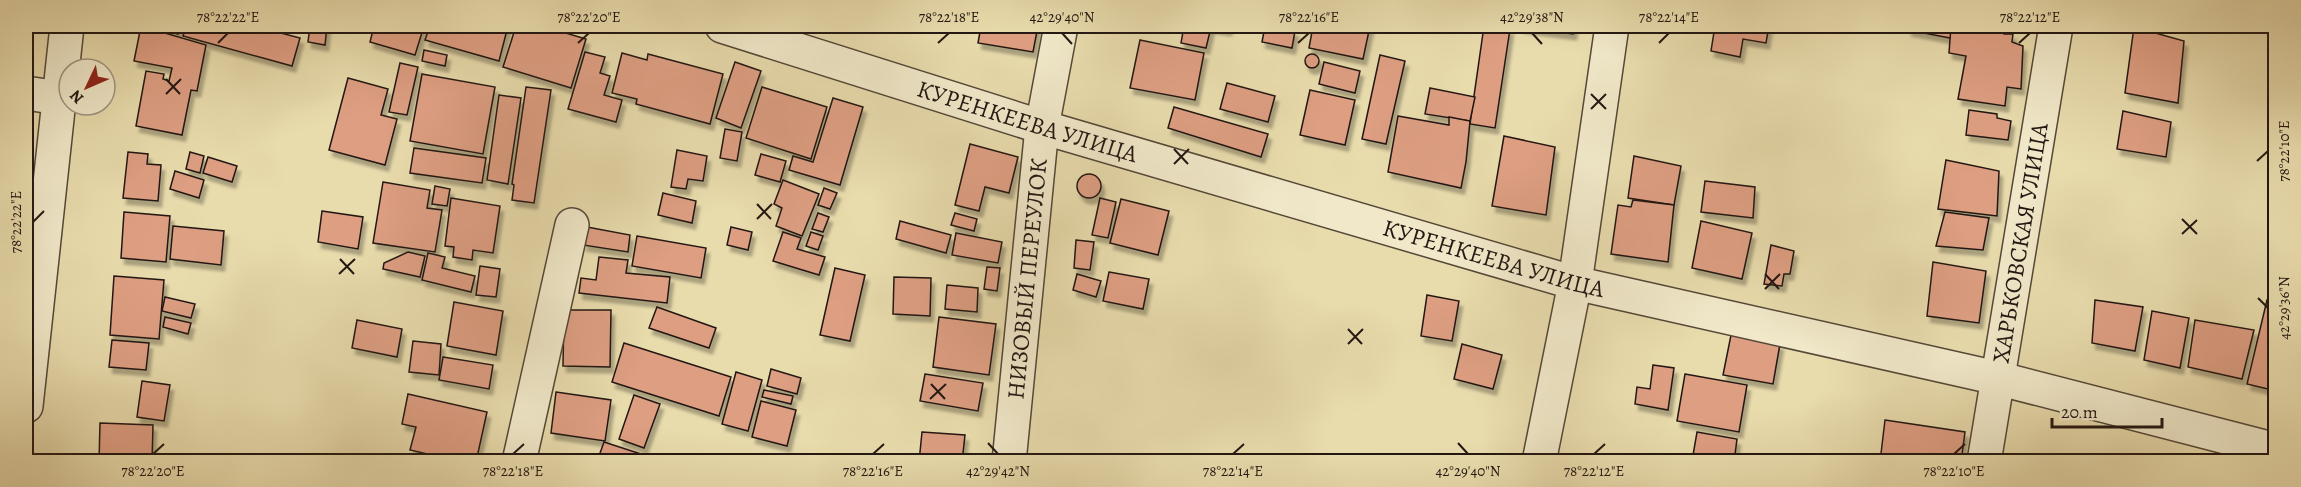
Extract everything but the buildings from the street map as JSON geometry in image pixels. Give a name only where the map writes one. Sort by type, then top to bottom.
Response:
[{"type":"street","points":[[64,57],[67,26]]},
{"type":"street","name":"КУРЕНКЕЕВА УЛИЦА","points":[[722,26],[1042,127],[1575,283],[1997,378],[2276,450]]},
{"type":"street","name":"НИЗОВЫЙ ПЕРЕУЛОК","points":[[1009,462],[1042,127],[1060,26]]},
{"type":"street","points":[[1539,462],[1575,283],[1612,26]]},
{"type":"street","name":"ХАРЬКОВСКАЯ УЛИЦА","points":[[1984,462],[2056,26]]},
{"type":"street","points":[[26,93],[57,99]]},
{"type":"street","points":[[26,406],[57,117]]},
{"type":"street","points":[[519,462],[572,225]]}]
